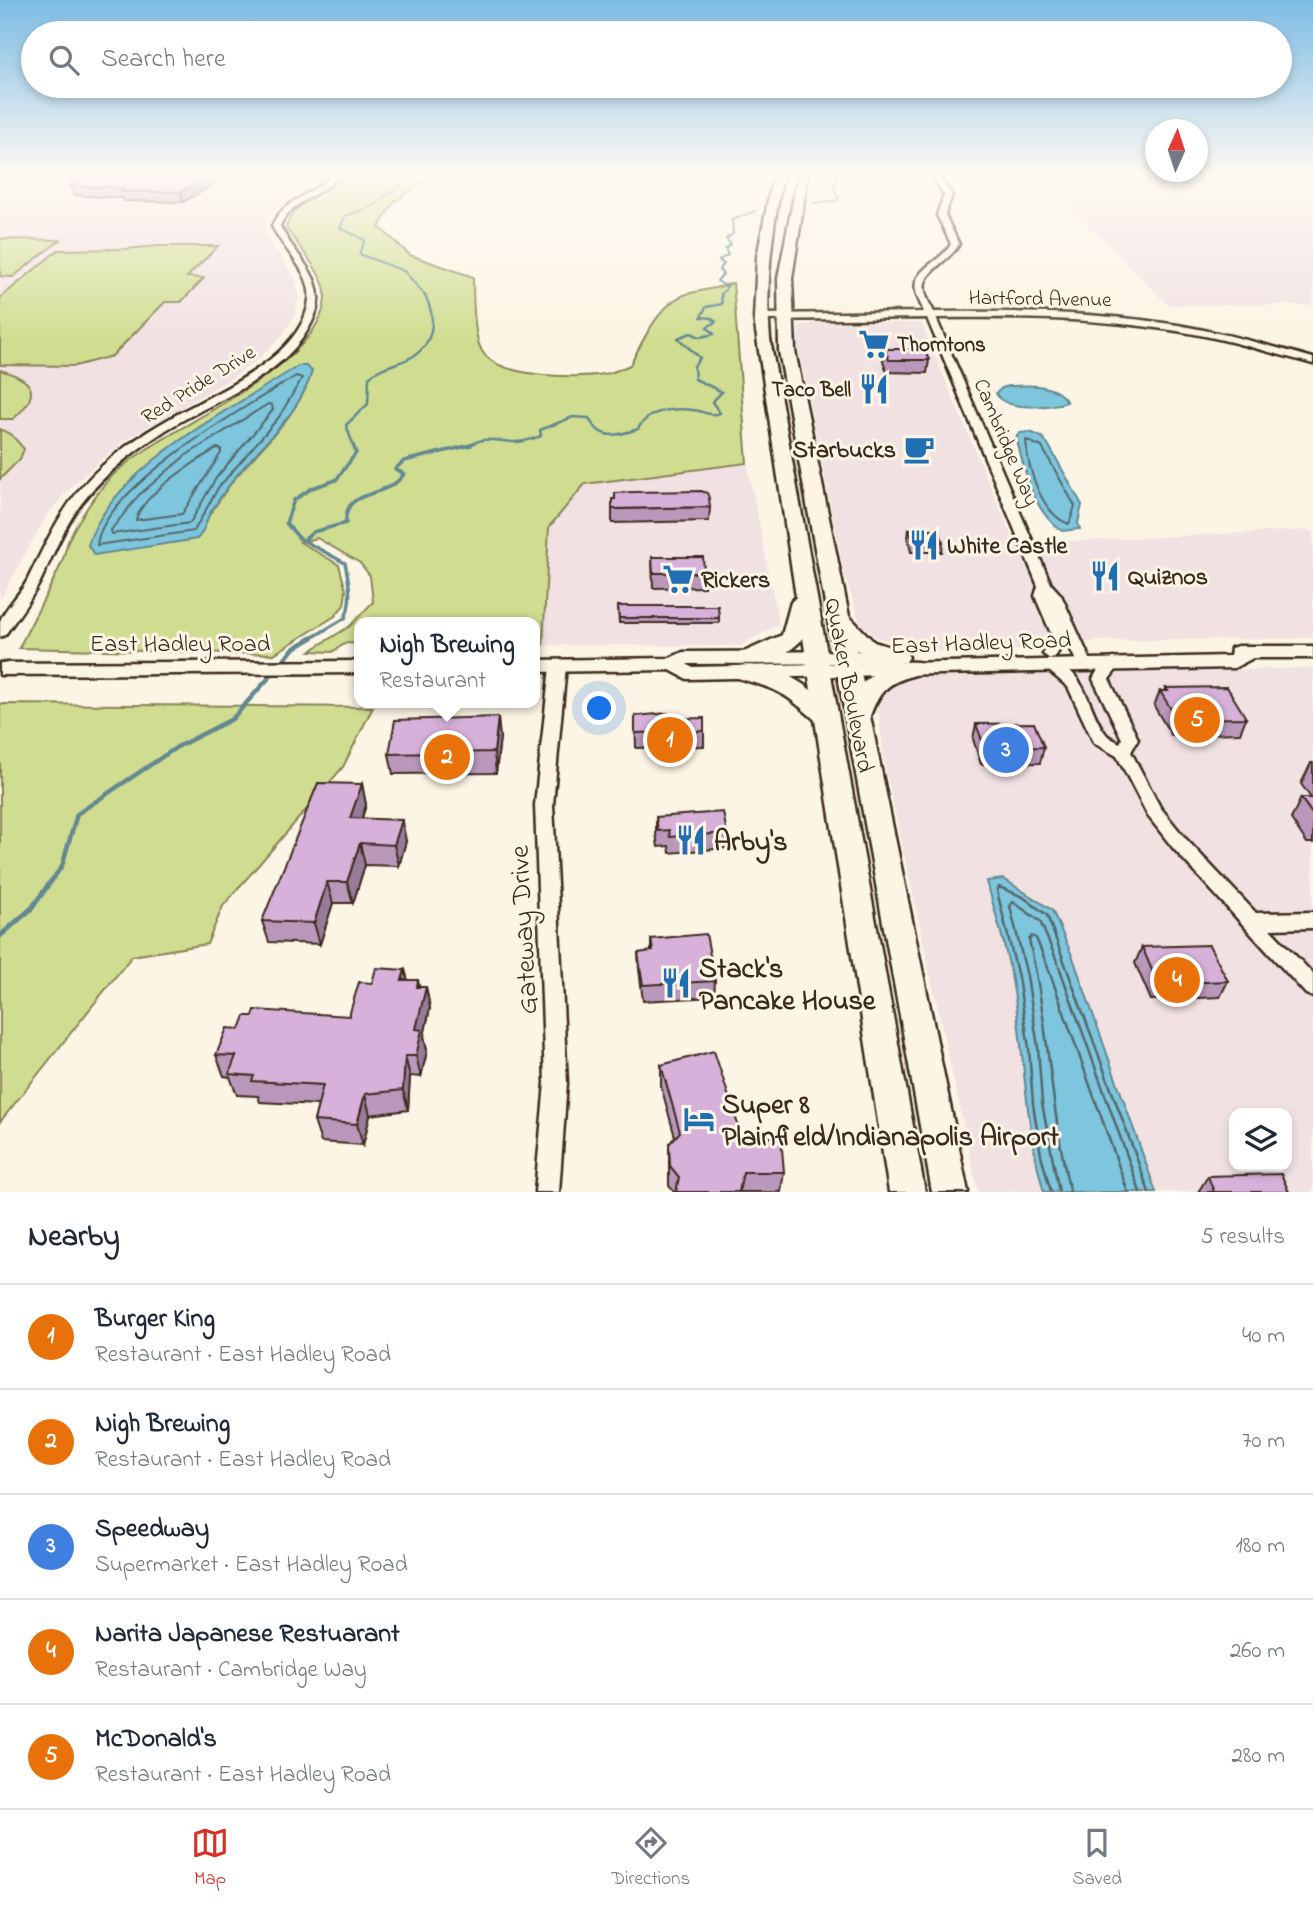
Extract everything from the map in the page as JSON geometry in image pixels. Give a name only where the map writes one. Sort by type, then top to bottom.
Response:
[{"type":"main road","name":"Quaker Boulevard","points":[[766,231],[763,245],[761,317],[805,583],[832,663],[857,718],[950,1192]]},
{"type":"main road","name":"Quaker Boulevard","points":[[792,231],[787,255],[784,317],[787,351],[799,426],[837,616],[827,718],[907,1192]]},
{"type":"main road","points":[[747,664],[786,644],[797,634],[805,583]]},
{"type":"main road","points":[[837,616],[866,647],[906,663]]},
{"type":"main road","points":[[857,718],[865,696],[878,679],[906,663]]},
{"type":"main road","points":[[747,664],[790,684],[827,718]]},
{"type":"street","name":"Red Pride Drive","points":[[0,632],[31,586],[47,550],[76,502],[113,463],[165,426],[247,380],[267,366],[302,332],[311,315],[316,293],[313,283],[284,245],[278,231]]},
{"type":"street","name":"Cambridge Way","points":[[949,231],[955,244],[951,253],[920,279],[920,291],[1045,586],[1054,595],[1082,658]]},
{"type":"street","name":"Hartford Avenue","points":[[761,317],[1053,316],[1128,320],[1218,335],[1313,361]]},
{"type":"street","name":"Cambridge Way","points":[[1045,586],[1042,596],[1060,638],[1050,660]]},
{"type":"street","name":"East Hadley Road","points":[[540,666],[674,664],[687,673],[747,664],[1050,660],[1225,650],[1247,653],[1313,652]]},
{"type":"street","name":"East Hadley Road","points":[[1082,658],[1114,663],[1234,662],[1247,653]]},
{"type":"street","points":[[1050,660],[1074,684],[1100,739],[1123,752],[1162,822],[1313,988]]},
{"type":"street","points":[[1114,663],[1101,680],[1130,739],[1123,752]]},
{"type":"street","name":"Gateway Drive","points":[[547,1192],[556,1083],[544,804],[558,666]]},
{"type":"street","name":"East Hadley Road","points":[[0,669],[354,667]]},
{"type":"street","points":[[1254,921],[1313,920]]},
{"type":"shaded area","points":[[0,231],[266,231],[266,235],[296,280],[299,297],[294,317],[281,337],[258,359],[232,378],[122,442],[76,482],[47,514],[0,600]]},
{"type":"shaded area","points":[[1094,231],[1313,231],[1313,305],[1166,303]]},
{"type":"shaded area","points":[[817,322],[921,323],[1015,544],[1307,530],[1313,532],[1313,638],[1099,641],[1038,650],[923,651],[874,636],[860,622],[845,577],[797,342],[799,326]]},
{"type":"shaded area","points":[[747,463],[779,624],[740,646],[543,645],[549,527],[585,484]]},
{"type":"shaded area","points":[[1313,668],[1313,1192],[978,1192],[885,767],[876,692],[895,677]]},
{"type":"green space","points":[[288,231],[383,231],[410,255],[473,277],[475,326],[482,351],[491,360],[522,372],[561,376],[610,373],[630,365],[666,307],[684,295],[733,283],[747,463],[585,484],[549,527],[543,645],[540,644],[540,617],[359,617],[373,602],[370,576],[360,563],[317,538],[300,542],[339,565],[346,591],[344,605],[335,616],[274,654],[19,648],[57,573],[74,530],[89,505],[112,476],[135,457],[239,394],[273,370],[301,345],[320,319],[325,291],[315,268]],"holes":[[[298,367],[312,371],[307,386],[290,414],[232,482],[208,517],[242,402]]]},
{"type":"green space","points":[[0,239],[60,240],[13,277],[0,276]]},
{"type":"green space","points":[[218,246],[187,277],[204,278],[181,302],[165,302],[112,356],[75,366],[0,365],[0,298],[58,250]]},
{"type":"green space","points":[[0,370],[21,378],[30,389],[28,402],[13,419],[0,419]]},
{"type":"green space","points":[[0,429],[11,434],[24,449],[20,459],[0,479]]},
{"type":"green space","points":[[354,622],[354,644],[346,643],[332,652],[310,651]]},
{"type":"green space","points":[[0,704],[372,708],[343,767],[223,906],[207,944],[132,956],[0,1122]]},
{"type":"water","points":[[298,366],[306,366],[312,371],[298,402],[227,488],[197,539],[94,555],[88,545],[101,517],[122,490],[148,465],[177,442]]},
{"type":"water","points":[[1009,386],[1049,388],[1067,402],[1017,406],[1000,399],[996,393]]},
{"type":"water","points":[[1030,432],[1042,437],[1048,444],[1082,505],[1078,523],[1080,529],[1062,531],[1043,513],[1031,489],[1016,437],[1020,433]]},
{"type":"water","points":[[1004,879],[1052,910],[1072,955],[1156,1192],[1044,1192],[1032,1139],[1012,980],[987,881]]},
{"type":"building","points":[[885,349],[924,349],[929,360],[889,360]]},
{"type":"building","points":[[615,493],[707,493],[710,507],[612,509]]},
{"type":"building","points":[[909,529],[939,529],[943,542],[913,542]]},
{"type":"building","points":[[652,557],[703,557],[704,573],[653,573]]},
{"type":"building","points":[[618,606],[718,606],[719,618],[619,618]]},
{"type":"building","points":[[1227,687],[1246,718],[1177,719],[1160,691],[1168,691],[1166,688]]},
{"type":"building","points":[[668,713],[668,719],[704,718],[704,731],[635,733],[635,716]]},
{"type":"building","points":[[498,717],[494,752],[389,754],[395,720]]},
{"type":"building","points":[[1034,723],[1044,747],[985,748],[976,724]]},
{"type":"building","points":[[318,783],[362,784],[350,818],[402,820],[394,845],[360,843],[347,882],[327,882],[314,923],[262,921]]},
{"type":"building","points":[[1301,798],[1313,798],[1313,815]]},
{"type":"building","points":[[723,812],[727,833],[670,837],[669,830],[658,831],[656,817]]},
{"type":"building","name":"Stack's Pancake House","points":[[706,934],[715,981],[643,985],[638,953],[653,951],[651,939]]},
{"type":"building","points":[[1209,945],[1228,981],[1158,984],[1142,947]]},
{"type":"building","points":[[376,968],[405,970],[402,980],[418,980],[417,987],[426,987],[416,1029],[422,1030],[416,1056],[405,1056],[403,1090],[365,1094],[357,1124],[314,1121],[323,1085],[252,1081],[254,1076],[229,1074],[236,1056],[216,1055],[227,1028],[240,1029],[245,1016],[253,1016],[255,1010],[349,1016],[359,982],[372,983]]},
{"type":"building","name":"Super 8 Plainfield/Indianapolis Airport","points":[[714,1051],[742,1137],[781,1137],[784,1172],[743,1172],[739,1192],[676,1192],[679,1177],[670,1166],[669,1144],[680,1132],[661,1065]]},
{"type":"building","points":[[1281,1174],[1289,1192],[1214,1192],[1208,1176]]},
{"type":"waterway","points":[[345,231],[365,240],[359,254],[404,271],[425,295]]},
{"type":"waterway","points":[[721,295],[727,287],[717,281],[723,274],[719,270],[724,264],[719,260],[728,255],[725,249],[731,244],[726,239],[733,234],[733,231]]},
{"type":"waterway","points":[[354,447],[346,425],[368,404],[369,377],[410,358],[425,346],[429,338],[431,311],[424,294]]},
{"type":"waterway","points":[[471,445],[485,440],[527,440],[541,436],[540,430],[573,417],[589,418],[598,430],[616,435],[638,429],[648,418],[669,410],[720,413],[712,402],[722,392],[695,379],[694,366],[700,358],[678,338],[691,333],[700,337],[714,334],[707,327],[716,322],[712,318],[701,317],[706,307],[722,304],[721,295]]},
{"type":"waterway","points":[[310,639],[345,618],[350,598],[345,563],[299,538],[286,523],[294,500],[312,488],[336,480],[356,453],[353,445]]},
{"type":"waterway","points":[[304,540],[313,532],[346,523],[351,504],[397,482],[404,474],[395,469],[404,461],[471,445]]},
{"type":"waterway","points":[[282,663],[293,649],[313,637]]},
{"type":"waterway","points":[[50,883],[62,866],[77,814],[177,747],[232,719],[275,671]]},
{"type":"waterway","points":[[0,936],[32,908],[51,881]]},
{"type":"place","name":"Thorntons","points":[[874,344]]},
{"type":"place","name":"Taco Bell","points":[[874,389]]},
{"type":"place","name":"Starbucks","points":[[919,449]]},
{"type":"place","name":"White Castle","points":[[924,545]]},
{"type":"place","name":"Quiznos","points":[[1105,576]]},
{"type":"place","name":"Rickers","points":[[678,579]]},
{"type":"place","name":"McDonald's","points":[[1197,720]]},
{"type":"place","name":"Burger King","points":[[670,740]]},
{"type":"place","name":"Speedway","points":[[1006,750]]},
{"type":"place","name":"Nigh Brewing","points":[[447,757]]},
{"type":"place","name":"Arby's","points":[[691,840]]},
{"type":"place","name":"Narita Japanese Restuarant","points":[[1177,980]]},
{"type":"place","name":"Stack's Pancake House","points":[[676,983]]},
{"type":"place","name":"Super 8 Plainfield/Indianapolis Airport","points":[[699,1119]]}]
